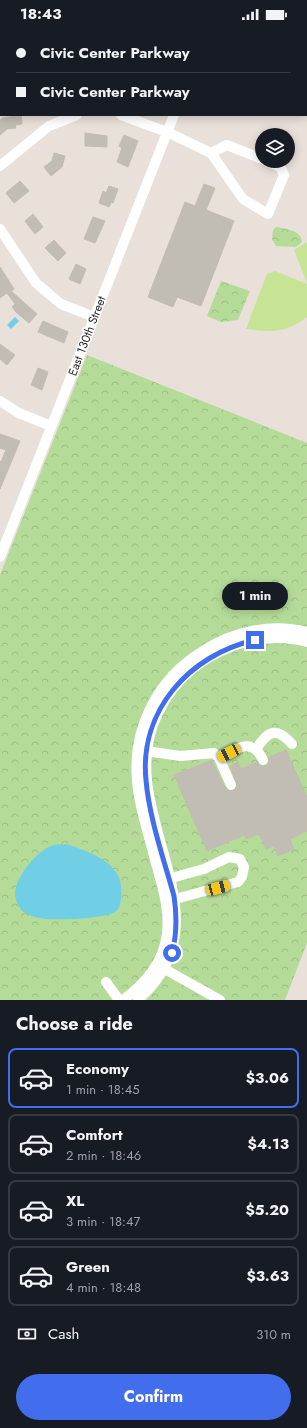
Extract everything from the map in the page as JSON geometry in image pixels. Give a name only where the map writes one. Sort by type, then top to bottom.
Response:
[{"type":"street","points":[[0,166],[49,126],[74,116]]},
{"type":"street","points":[[125,116],[167,132],[211,153],[243,199],[268,214],[284,175],[280,168]]},
{"type":"street","name":"East 130th Street","points":[[0,557],[174,116]]},
{"type":"street","points":[[211,153],[227,145],[255,156]]},
{"type":"street","points":[[0,229],[36,283],[61,304],[94,316]]},
{"type":"street","points":[[0,401],[19,413],[51,426]]},
{"type":"street","points":[[138,1000],[151,989],[176,938],[177,918],[170,900],[165,880],[148,793],[142,751],[144,722],[153,701],[167,681],[191,658],[212,645],[233,636],[253,631],[284,629],[307,632]]},
{"type":"street","points":[[142,751],[161,706],[178,683],[196,666],[216,653],[236,644],[255,640],[284,638],[307,642]]},
{"type":"street","points":[[256,749],[267,735],[275,732],[282,734],[292,744]]},
{"type":"street","points":[[219,758],[242,747],[249,746],[256,749],[263,760]]},
{"type":"street","points":[[142,751],[180,756],[211,752],[219,758],[231,785]]},
{"type":"street","points":[[165,880],[204,869],[230,857],[240,859],[244,867],[242,877],[238,882],[170,900]]},
{"type":"street","points":[[123,1000],[161,967]]},
{"type":"street","points":[[161,967],[220,1000]]},
{"type":"street","points":[[106,982],[120,1000]]},
{"type":"green space","points":[[276,227],[288,229],[296,233],[301,238],[302,242],[296,247],[276,246],[272,239],[273,230]]},
{"type":"green space","points":[[307,242],[307,283],[294,250]]},
{"type":"green space","points":[[275,271],[307,284],[307,317],[299,323],[285,329],[264,331],[246,329],[267,274]]},
{"type":"green space","points":[[221,281],[250,291],[238,320],[221,322],[207,316]]},
{"type":"green space","points":[[87,355],[307,443],[307,943],[285,1000],[0,1000],[0,575]]},
{"type":"water","points":[[15,317],[19,321],[11,329],[7,325]]},
{"type":"water","points":[[66,844],[86,851],[105,861],[118,876],[121,885],[121,898],[119,907],[115,912],[89,918],[46,919],[37,918],[22,911],[16,901],[15,894],[16,887],[23,872],[41,852],[54,845]]},
{"type":"building","points":[[21,116],[22,124],[15,125],[16,128],[7,129],[0,135],[0,120],[2,118]]},
{"type":"building","points":[[85,133],[107,136],[107,147],[85,146]]},
{"type":"building","points":[[124,135],[138,141],[128,167],[117,162],[122,148],[119,146]]},
{"type":"building","points":[[54,153],[65,156],[62,167],[51,176],[44,167],[52,161]]},
{"type":"building","points":[[20,181],[29,191],[14,203],[6,193]]},
{"type":"building","points":[[204,184],[215,188],[206,210],[234,221],[201,306],[177,297],[173,307],[148,297],[185,202],[195,206]]},
{"type":"building","points":[[109,186],[118,189],[113,203],[111,202],[109,207],[99,203],[103,191],[106,193]]},
{"type":"building","points":[[33,214],[43,227],[35,234],[25,221]]},
{"type":"building","points":[[93,217],[105,221],[95,243],[84,239]]},
{"type":"building","points":[[54,240],[66,253],[58,261],[45,248]]},
{"type":"building","points":[[76,264],[86,269],[80,284],[69,279]]},
{"type":"building","points":[[0,267],[14,289],[11,291],[37,314],[29,323],[12,307],[15,304],[7,293],[0,298]]},
{"type":"building","points":[[43,321],[68,332],[64,343],[38,332]]},
{"type":"building","points":[[0,344],[15,355],[7,365],[0,359]]},
{"type":"building","points":[[38,368],[48,372],[42,390],[31,385]]},
{"type":"building","points":[[0,434],[20,441],[0,489],[0,461],[1,462],[6,450],[0,448]]},
{"type":"building","points":[[286,750],[307,797],[307,831],[290,839],[294,849],[278,856],[274,846],[266,849],[259,834],[246,839],[244,835],[207,851],[174,775],[212,760],[225,788],[233,791],[237,785],[230,766],[238,762],[241,769],[257,762],[260,766],[266,766],[269,763],[269,757]]},
{"type":"route","points":[[172,953],[176,938],[177,922],[174,896],[151,807],[146,780],[146,751],[150,735],[161,706],[174,687],[189,672],[216,653],[236,644],[255,640]]}]
